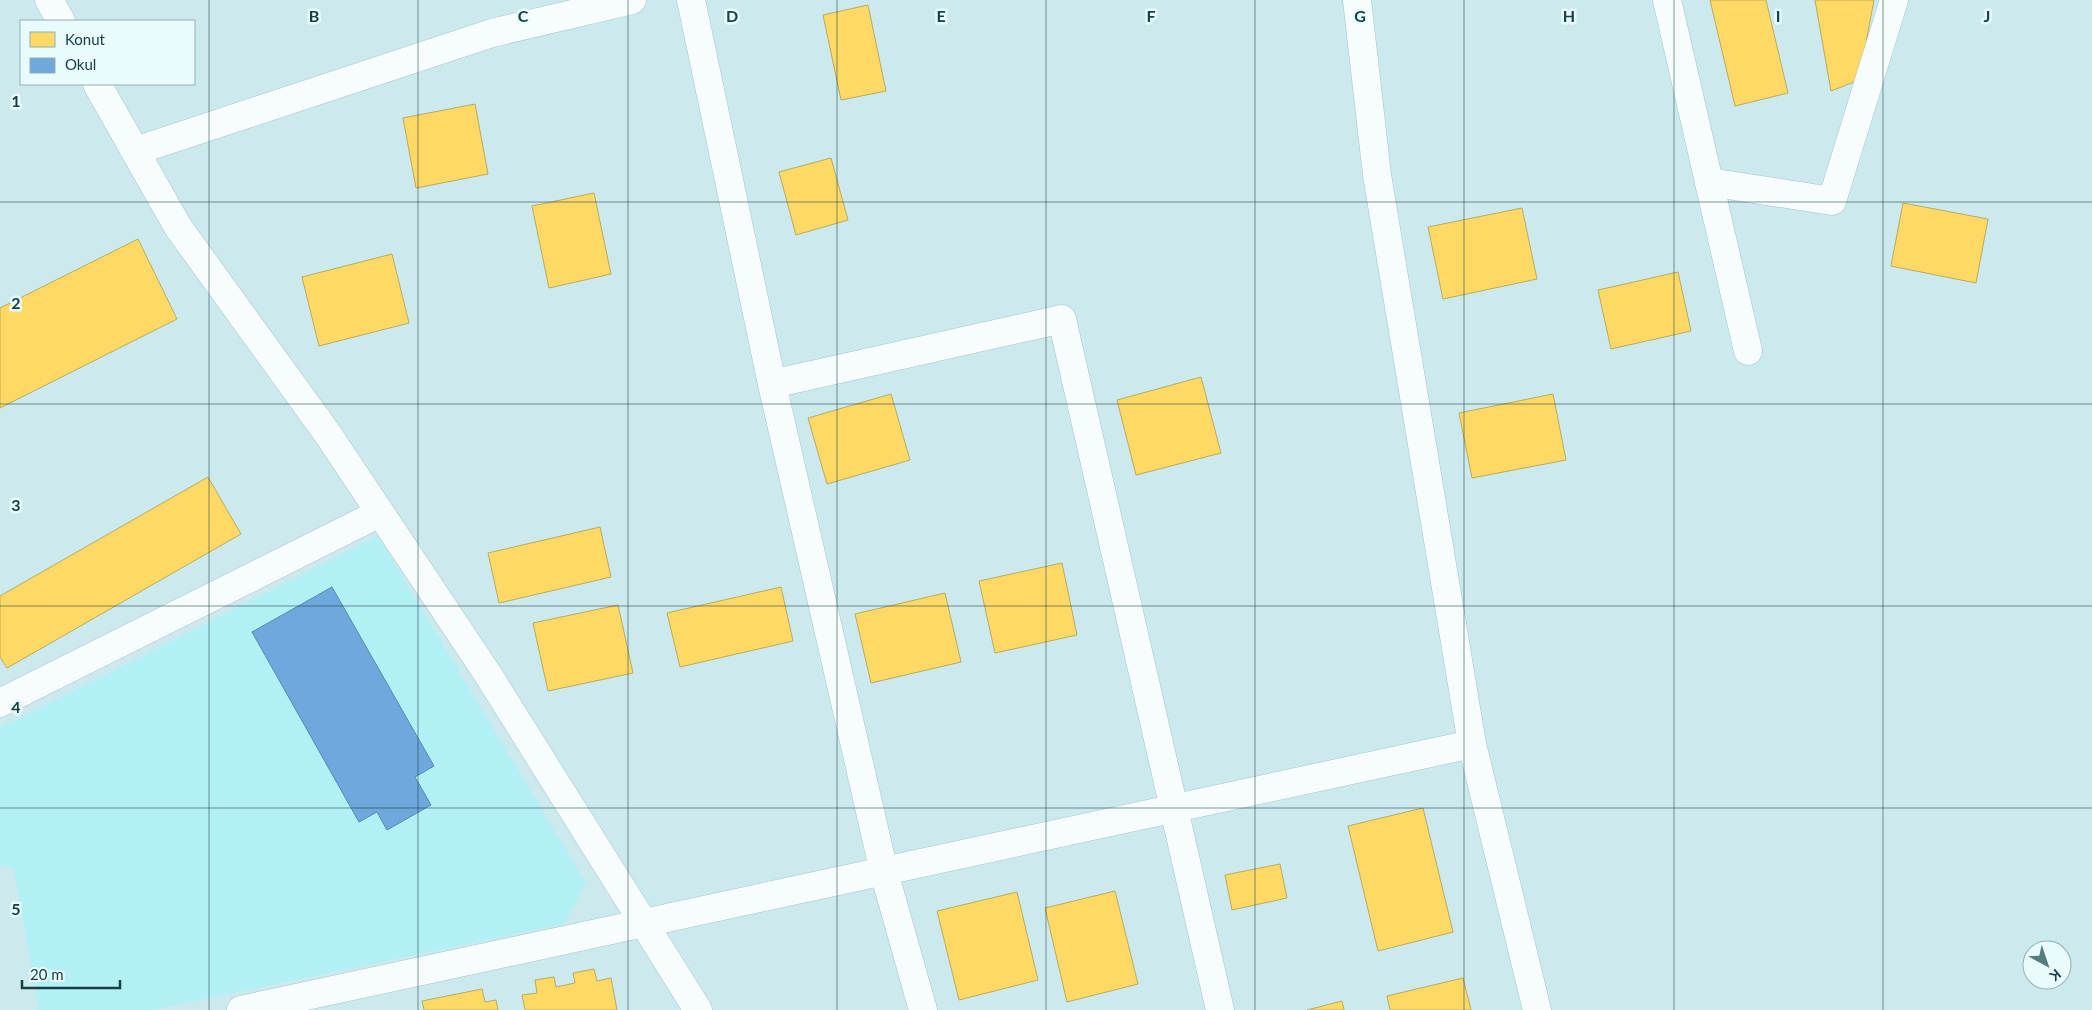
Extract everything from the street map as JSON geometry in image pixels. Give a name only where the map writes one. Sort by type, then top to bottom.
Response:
[{"type":"street","points":[[49,0],[60,20]]},
{"type":"street","points":[[135,151],[492,33],[632,0]]},
{"type":"street","points":[[691,0],[772,384],[884,872],[923,1010]]},
{"type":"street","points":[[1357,0],[1377,175],[1472,744],[1538,1010]]},
{"type":"street","points":[[1666,0],[1748,351]]},
{"type":"street","points":[[1709,182],[1832,201],[1894,0]]},
{"type":"street","points":[[97,85],[178,227],[327,433],[487,673],[698,1010]]},
{"type":"street","points":[[772,384],[1062,319],[1220,1010]]},
{"type":"street","points":[[0,703],[380,513]]},
{"type":"street","points":[[242,1010],[1472,744]]},
{"type":"shaded area","points":[[378,536],[586,883],[564,924],[152,1010],[39,1010],[14,870],[0,865],[0,728]]},
{"type":"building: Konut","points":[[1710,0],[1766,0],[1788,93],[1735,106]]},
{"type":"building: Konut","points":[[1815,0],[1874,0],[1859,80],[1831,91]]},
{"type":"building: Konut","points":[[868,5],[886,91],[841,100],[823,15]]},
{"type":"building: Konut","points":[[475,104],[488,174],[416,188],[403,118]]},
{"type":"building: Konut","points":[[831,158],[848,220],[796,235],[779,172]]},
{"type":"building: Konut","points":[[594,193],[611,274],[549,288],[532,206]]},
{"type":"building: Konut","points":[[1903,203],[1988,219],[1976,283],[1891,266]]},
{"type":"building: Konut","points":[[1522,208],[1537,279],[1443,299],[1428,227]]},
{"type":"building: Konut","points":[[138,239],[177,319],[0,408],[0,308]]},
{"type":"building: Konut","points":[[392,254],[409,323],[319,346],[302,277]]},
{"type":"building: Konut","points":[[1678,272],[1691,331],[1611,349],[1598,290]]},
{"type":"building: Konut","points":[[1201,377],[1221,453],[1136,475],[1117,400]]},
{"type":"building: Konut","points":[[891,394],[910,460],[827,484],[808,418]]},
{"type":"building: Konut","points":[[1553,394],[1566,460],[1472,478],[1459,413]]},
{"type":"building: Konut","points":[[208,477],[241,534],[7,668],[0,657],[0,596]]},
{"type":"building: Konut","points":[[600,527],[611,577],[499,603],[488,553]]},
{"type":"building: Konut","points":[[1062,563],[1077,635],[995,653],[979,581]]},
{"type":"building: Konut","points":[[781,587],[793,641],[680,667],[667,613]]},
{"type":"building: Konut","points":[[945,593],[961,662],[871,683],[855,614]]},
{"type":"building: Konut","points":[[618,605],[633,673],[548,691],[533,623]]},
{"type":"building: Konut","points":[[1423,808],[1453,932],[1378,951],[1348,826]]},
{"type":"building: Konut","points":[[1280,864],[1287,898],[1232,910],[1225,875]]},
{"type":"building: Konut","points":[[1115,891],[1138,984],[1067,1002],[1045,908]]},
{"type":"building: Konut","points":[[1017,892],[1038,980],[959,1000],[937,911]]},
{"type":"building: Konut","points":[[594,969],[597,981],[611,978],[617,1010],[525,1010],[522,995],[537,993],[535,980],[554,977],[556,987],[575,983],[573,973]]},
{"type":"building: Konut","points":[[1463,978],[1471,1010],[1390,1010],[1387,996]]},
{"type":"building: Konut","points":[[482,989],[485,1002],[496,1000],[498,1010],[424,1010],[422,1001]]},
{"type":"building: Konut","points":[[1342,1001],[1344,1010],[1307,1010]]},
{"type":"building: Okul","points":[[332,587],[434,766],[415,777],[431,805],[387,830],[377,812],[359,822],[252,632]]}]
